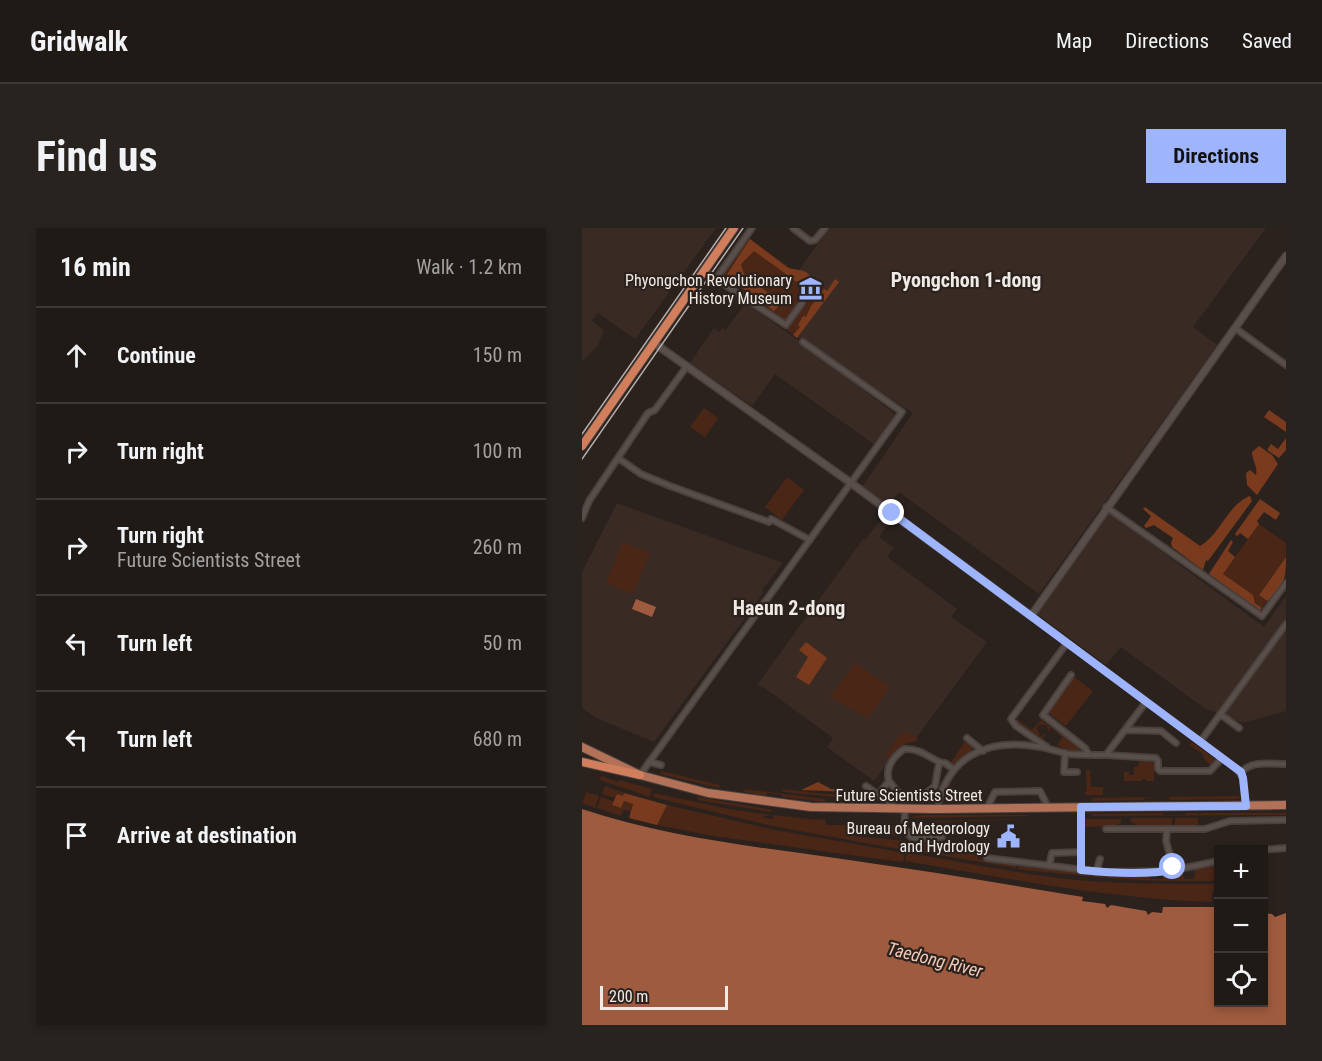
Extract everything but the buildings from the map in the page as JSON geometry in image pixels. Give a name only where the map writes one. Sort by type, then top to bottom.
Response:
[{"type":"highway","points":[[582,446],[734,228]]},
{"type":"highway","points":[[582,762],[640,775]]},
{"type":"main road","name":"Future Scientists Street","points":[[582,747],[640,775],[708,793],[811,807],[1286,805]]},
{"type":"street","points":[[716,279],[752,228]]},
{"type":"street","points":[[793,228],[810,241],[815,240],[822,229]]},
{"type":"street","points":[[1031,616],[1106,507],[1286,256]]},
{"type":"street","points":[[704,271],[786,325],[802,303]]},
{"type":"street","points":[[1235,328],[1286,365]]},
{"type":"street","points":[[640,775],[902,412],[803,342]]},
{"type":"street","points":[[654,343],[851,483],[1241,772],[1246,806]]},
{"type":"street","points":[[582,518],[589,501],[648,413],[655,410],[687,366]]},
{"type":"street","points":[[618,458],[642,474],[670,486],[769,522],[771,519],[810,540]]},
{"type":"street","points":[[1106,507],[1263,616],[1286,583]]},
{"type":"street","points":[[1200,742],[1286,624]]},
{"type":"street","points":[[1049,748],[1016,726],[1011,719],[1067,643]]},
{"type":"street","points":[[1071,675],[1043,715],[1085,748],[1089,755]]},
{"type":"street","points":[[1106,755],[1146,702]]},
{"type":"street","points":[[1220,714],[1239,729]]},
{"type":"street","points":[[1125,730],[1161,731],[1176,744]]},
{"type":"street","points":[[967,738],[983,750]]},
{"type":"street","points":[[937,808],[943,787],[953,769],[966,757],[1002,746],[1030,745],[1065,753],[1156,758],[1160,771],[1210,771],[1222,758]]},
{"type":"street","points":[[939,763],[935,786],[925,795],[900,795],[889,781],[887,772],[891,762],[896,754],[904,749],[921,751],[939,763],[945,762],[953,769]]},
{"type":"street","points":[[1065,753],[1064,772],[1077,772]]},
{"type":"street","points":[[649,762],[661,765]]},
{"type":"street","points":[[1241,772],[1254,764],[1286,764]]},
{"type":"street","points":[[878,795],[889,781]]},
{"type":"street","points":[[866,786],[890,805],[902,808],[905,828],[909,836],[913,838],[942,837]]},
{"type":"street","points":[[987,808],[995,792],[1040,791],[1048,807]]},
{"type":"street","points":[[1081,807],[1081,870]]},
{"type":"street","points":[[1106,829],[1205,829],[1230,821],[1286,820]]},
{"type":"street","points":[[1167,830],[1166,841],[1174,870]]},
{"type":"street","points":[[1268,849],[1286,848]]},
{"type":"street","points":[[1049,866],[1052,853],[1081,852]]},
{"type":"street","points":[[987,858],[1096,872],[1174,870],[1214,862]]},
{"type":"street","points":[[1096,872],[1100,859]]},
{"type":"street","points":[[1154,862],[1156,871]]},
{"type":"street","points":[[1126,864],[1126,872]]},
{"type":"shaded area","points":[[582,228],[716,228],[635,339],[598,313],[592,321],[604,330],[598,345],[582,361]]},
{"type":"shaded area","points":[[829,228],[1266,228],[1193,327],[1217,345],[1039,594],[899,492],[889,505],[862,487],[913,413],[797,337],[797,273]]},
{"type":"shaded area","points":[[749,238],[797,273],[807,275],[829,291],[797,337],[786,329],[790,324],[723,276]]},
{"type":"shaded area","points":[[750,239],[788,268],[804,271],[823,284],[821,286],[808,277],[801,285],[754,251],[741,264],[744,274],[777,300],[779,297],[784,301],[774,311],[726,276]]},
{"type":"shaded area","points":[[835,279],[839,282],[797,338],[793,335],[800,327],[798,325],[803,316],[806,317],[811,306],[824,289],[827,291]]},
{"type":"shaded area","points":[[746,303],[896,415],[875,445],[775,374],[752,406],[690,363],[714,328],[719,332],[722,328],[725,330]]},
{"type":"shaded area","points":[[704,408],[718,418],[705,437],[690,427]]},
{"type":"shaded area","points":[[1269,410],[1286,422],[1286,432],[1264,417]]},
{"type":"shaded area","points":[[1286,438],[1286,450],[1279,458],[1267,450],[1271,444],[1278,449]]},
{"type":"shaded area","points":[[1259,446],[1272,455],[1278,464],[1257,495],[1247,485],[1246,473],[1250,470],[1256,475],[1252,452]]},
{"type":"shaded area","points":[[787,477],[804,490],[782,520],[765,507]]},
{"type":"shaded area","points":[[1250,496],[1252,501],[1208,561],[1206,560],[1203,570],[1172,547],[1173,538],[1154,525],[1146,528],[1144,526],[1151,516],[1143,509],[1145,507],[1200,546],[1213,535],[1242,500]]},
{"type":"shaded area","points":[[1260,499],[1280,513],[1276,520],[1264,512],[1257,521],[1259,524],[1248,539],[1240,533],[1237,536],[1235,534]]},
{"type":"shaded area","points":[[617,503],[783,563],[654,742],[596,718],[582,708],[582,572]]},
{"type":"shaded area","points":[[1108,512],[1264,627],[1286,596],[1286,718],[1285,711],[1243,723],[1204,708],[1121,647],[1106,665],[1037,614]]},
{"type":"shaded area","points":[[886,513],[893,518],[879,537],[894,548],[887,557],[957,609],[951,617],[987,642],[914,741],[907,738],[874,781],[827,747],[833,738],[766,689],[757,685],[863,539],[865,540]]},
{"type":"shaded area","points":[[1259,524],[1286,543],[1286,557],[1259,594],[1267,601],[1262,608],[1223,573]]},
{"type":"shaded area","points":[[1231,540],[1233,542],[1228,551],[1235,557],[1223,574],[1253,595],[1255,603],[1262,608],[1260,610],[1209,574]]},
{"type":"shaded area","points":[[622,542],[650,553],[633,594],[606,583]]},
{"type":"shaded area","points":[[1286,557],[1285,576],[1281,587],[1267,601],[1259,595]]},
{"type":"shaded area","points":[[806,642],[827,658],[809,685],[796,677],[808,657],[799,650]]},
{"type":"shaded area","points":[[855,663],[890,687],[868,718],[830,697]]},
{"type":"shaded area","points":[[1074,677],[1093,691],[1066,726],[1047,712]]},
{"type":"shaded area","points":[[1017,719],[1032,730],[1041,720],[1078,747],[1080,751],[1057,746],[1062,737],[1051,728],[1048,732],[1047,725],[1038,725],[1037,729],[1040,734],[1038,736],[1016,721]]},
{"type":"shaded area","points":[[908,732],[918,739],[899,747],[888,759],[885,756],[901,733]]},
{"type":"shaded area","points":[[965,741],[972,746],[972,750],[950,764]]},
{"type":"shaded area","points":[[1192,742],[1214,758],[1215,761],[1211,766],[1204,759],[1203,754],[1189,745]]},
{"type":"shaded area","points":[[1140,760],[1154,762],[1154,781],[1142,779],[1142,781],[1124,781],[1124,772],[1134,775],[1134,767],[1138,766]]},
{"type":"shaded area","points":[[1086,770],[1090,770],[1091,787],[1103,787],[1103,795],[1085,795],[1087,791]]},
{"type":"shaded area","points":[[661,771],[720,785],[719,788],[660,774]]},
{"type":"shaded area","points":[[601,776],[652,789],[650,797],[600,780]]},
{"type":"shaded area","points":[[950,781],[950,792],[972,793],[972,796],[946,797]]},
{"type":"shaded area","points":[[818,782],[831,789],[848,790],[848,792],[801,790]]},
{"type":"shaded area","points":[[605,786],[624,793],[623,796],[617,794],[615,798],[602,794]]},
{"type":"shaded area","points":[[864,787],[877,797],[834,797],[784,792],[781,789],[825,794],[859,794]]},
{"type":"shaded area","points":[[743,789],[825,799],[825,802],[767,793],[766,796],[744,792]]},
{"type":"shaded area","points":[[586,792],[599,796],[595,808],[582,803]]},
{"type":"shaded area","points":[[624,793],[667,805],[657,825],[629,818],[633,804],[624,801],[621,808],[612,805],[617,794],[623,796]]},
{"type":"shaded area","points":[[654,793],[729,809],[771,815],[764,816],[764,818],[773,819],[773,815],[810,819],[810,822],[811,819],[826,820],[826,825],[852,825],[853,836],[906,841],[904,850],[772,826],[653,797]]},
{"type":"shaded area","points":[[1241,796],[1238,799],[1169,800],[1169,797]]},
{"type":"shaded area","points":[[601,797],[613,801],[612,805],[621,808],[623,801],[633,804],[631,811],[623,810],[621,816],[597,808]]},
{"type":"shaded area","points":[[698,797],[772,810],[771,812],[698,800]]},
{"type":"shaded area","points":[[1156,797],[1144,800],[1092,801],[1092,798]]},
{"type":"shaded area","points":[[667,805],[775,830],[905,853],[904,860],[901,862],[713,836],[657,825]]},
{"type":"shaded area","points":[[1163,813],[1163,815],[1185,815],[1186,813],[1198,813],[1198,815],[1202,813],[1286,813],[1286,815],[1092,816],[1092,814]]},
{"type":"shaded area","points":[[922,815],[1026,815],[1030,816],[908,818]]},
{"type":"shaded area","points":[[1131,818],[1172,818],[1172,826],[1140,826],[1131,822]]},
{"type":"shaded area","points":[[1175,818],[1198,818],[1198,826],[1175,826]]},
{"type":"shaded area","points":[[1031,819],[936,822],[936,836],[932,836],[932,821]]},
{"type":"shaded area","points":[[1085,819],[1121,819],[1121,823],[1113,826],[1084,827]]},
{"type":"shaded area","points":[[880,826],[898,826],[898,835],[880,836]]},
{"type":"shaded area","points":[[908,840],[930,840],[931,854],[907,850]]},
{"type":"shaded area","points":[[978,849],[978,859],[1017,865],[1016,868],[933,854],[934,850],[965,854]]},
{"type":"shaded area","points":[[907,853],[1066,879],[1123,883],[1214,884],[1214,892],[1212,892],[1212,902],[1134,897],[1020,881],[905,861]]},
{"type":"shaded area","points":[[1019,865],[1102,875],[1149,875],[1150,879],[1163,879],[1164,875],[1173,873],[1173,881],[1018,869]]},
{"type":"shaded area","points":[[1214,865],[1214,881],[1175,881],[1175,875],[1184,871],[1185,879],[1194,879],[1195,872],[1192,869]]},
{"type":"water","points":[[636,599],[656,607],[652,617],[632,609]]},
{"type":"water","name":"Taedong River","points":[[582,809],[681,834],[1083,897],[1082,901],[1105,904],[1107,908],[1111,905],[1146,911],[1148,915],[1152,912],[1162,913],[1163,907],[1214,907],[1214,1007],[1268,1007],[1268,914],[1275,917],[1286,913],[1286,1025],[582,1025]]},
{"type":"tram line","points":[[582,434],[726,228]]},
{"type":"tram line","points":[[582,459],[743,228]]},
{"type":"place","name":"Phyongchon Revolutionary History Museum","points":[[810,289]]},
{"type":"place","name":"Bureau of Meteorology and Hydrology","points":[[1008,837]]},
{"type":"district","name":"Pyongchon 1-dong","points":[[966,280]]},
{"type":"district","name":"Haeun 2-dong","points":[[789,608]]},
{"type":"route","points":[[892,513],[1241,772],[1246,806],[1081,807],[1081,870],[1170,871],[1174,870],[1173,867]]}]
